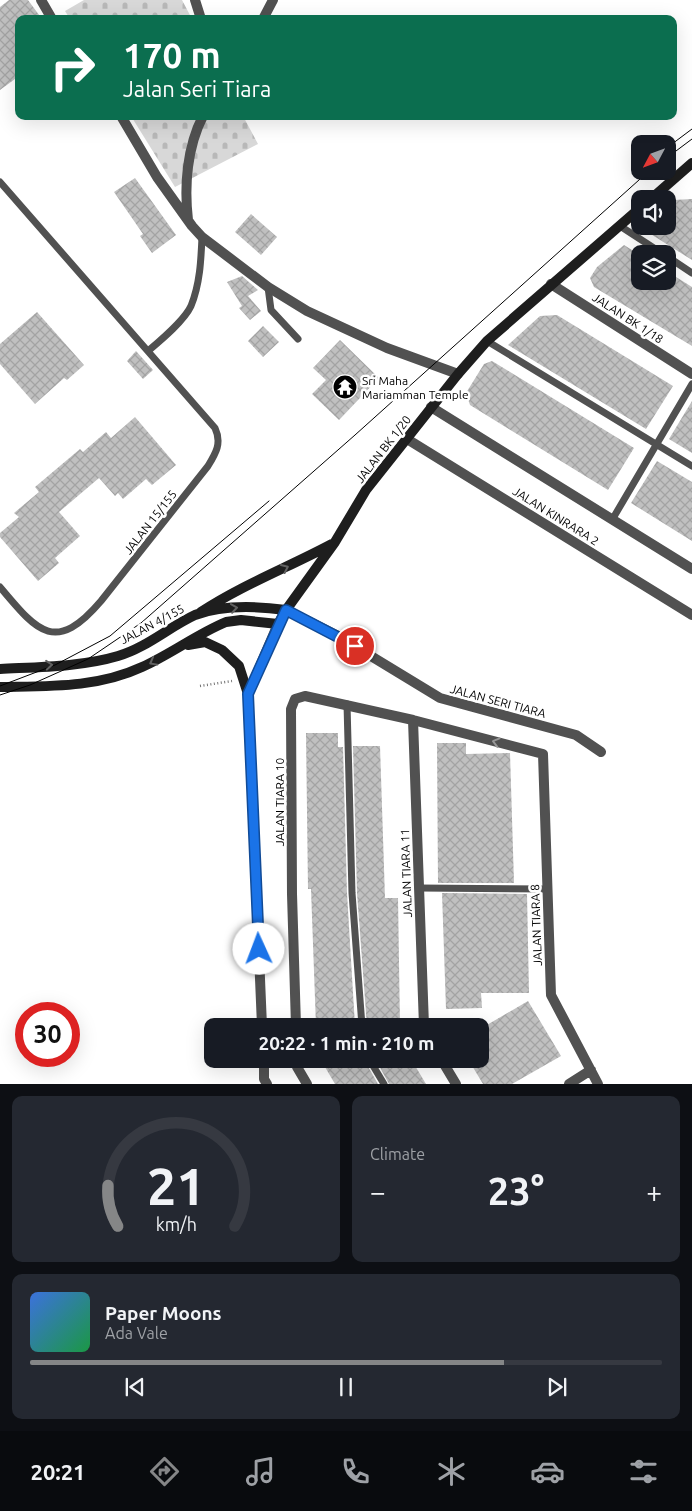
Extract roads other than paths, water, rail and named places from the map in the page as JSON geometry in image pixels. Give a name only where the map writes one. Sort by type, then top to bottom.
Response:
[{"type":"street","points":[[41,0],[50,15]]},
{"type":"street","points":[[195,0],[200,15]]},
{"type":"street","points":[[264,15],[273,0]]},
{"type":"street","points":[[123,120],[157,177],[202,237],[268,287],[316,315],[387,348],[458,374]]},
{"type":"street","points":[[189,222],[186,203],[191,149],[202,120]]},
{"type":"street","points":[[664,190],[688,173],[692,163]]},
{"type":"street","name":"JALAN BK 1/20","points":[[278,624],[335,542],[366,490],[458,374],[487,341],[631,216]]},
{"type":"street","name":"JALAN BK 1/18","points":[[551,284],[692,374]]},
{"type":"street","points":[[432,407],[692,569]]},
{"type":"street","name":"JALAN KINRARA 2","points":[[407,439],[692,615]]},
{"type":"street","points":[[196,615],[225,596],[291,566],[335,542]]},
{"type":"street","name":"JALAN 4/155","points":[[0,669],[98,661],[120,656],[196,615],[236,607],[260,606],[286,610]]},
{"type":"street","name":"JALAN SERI TIARA","points":[[286,610],[338,636],[440,698],[576,735],[601,752]]},
{"type":"street","points":[[0,688],[82,685],[142,668],[226,622],[241,620],[278,624],[248,694]]},
{"type":"street","points":[[179,647],[205,642],[222,650],[239,666],[248,694],[262,1018]]},
{"type":"street","name":"JALAN TIARA 10","points":[[296,1018],[292,894],[291,709],[295,700],[305,696],[347,704],[543,754]]},
{"type":"street","name":"JALAN TIARA 11","points":[[413,720],[424,1018]]},
{"type":"street","name":"JALAN TIARA 8","points":[[543,754],[551,995],[598,1084]]},
{"type":"street","points":[[264,1068],[264,1078],[267,1084]]},
{"type":"street","points":[[298,1068],[307,1084]]},
{"type":"street","points":[[446,1068],[456,1084]]},
{"type":"street","points":[[569,1084],[591,1070]]},
{"type":"lane","name":"JALAN 15/155","points":[[0,182],[215,428],[218,434],[218,449],[208,466],[96,607],[86,618],[69,630],[48,632],[32,624],[0,587]]},
{"type":"lane","points":[[620,226],[649,245]]},
{"type":"lane","points":[[148,351],[168,334],[190,308],[199,278],[202,237]]},
{"type":"lane","points":[[676,262],[692,273]]},
{"type":"lane","points":[[268,287],[271,310],[298,339]]},
{"type":"lane","points":[[487,341],[692,466]]},
{"type":"lane","points":[[612,520],[692,384]]},
{"type":"lane","points":[[347,704],[352,893],[361,1018]]},
{"type":"lane","points":[[419,888],[547,889]]},
{"type":"lane","points":[[374,1068],[384,1084]]},
{"type":"tram line","points":[[676,141],[692,129]]},
{"type":"tram line","points":[[676,151],[692,139]]},
{"type":"tram line","points":[[0,695],[30,685],[88,659],[141,623],[355,435],[639,180]]},
{"type":"tram line","points":[[0,686],[55,665],[110,636],[269,501]]},
{"type":"place","name":"Sri Maha Mariamman Temple","points":[[345,387]]}]
